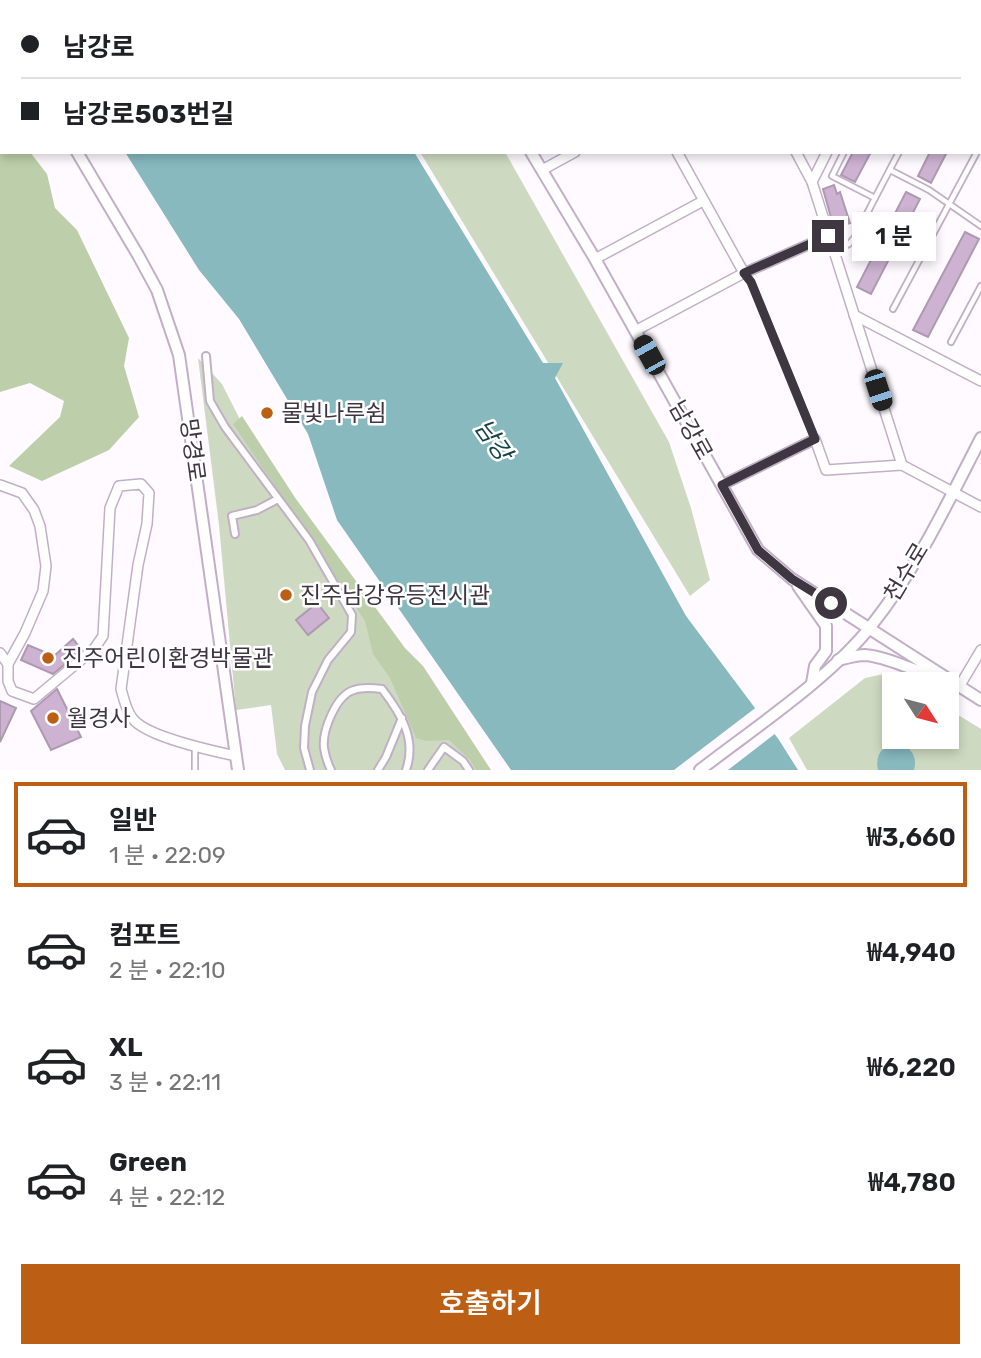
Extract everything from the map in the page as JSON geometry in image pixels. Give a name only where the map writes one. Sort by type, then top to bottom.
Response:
[{"type":"street","name":"망경로","points":[[78,154],[156,290],[179,355],[238,770]]},
{"type":"street","name":"남강로","points":[[532,154],[595,259],[758,550],[792,579],[937,672]]},
{"type":"street","points":[[542,170],[571,154]]},
{"type":"street","points":[[678,154],[744,273]]},
{"type":"street","points":[[797,154],[812,182],[902,465]]},
{"type":"street","points":[[812,182],[826,154]]},
{"type":"street","points":[[595,259],[703,201]]},
{"type":"street","points":[[635,331],[744,273],[828,236]]},
{"type":"street","points":[[854,315],[981,381]]},
{"type":"street","points":[[206,356],[210,401],[225,427],[309,540],[352,615],[351,632],[328,660],[312,692],[305,726],[304,748],[310,770]]},
{"type":"street","name":"천수로","points":[[700,770],[810,685],[870,628],[899,588],[981,438]]},
{"type":"street","points":[[722,485],[815,439],[826,470],[902,465],[981,507]]},
{"type":"street","points":[[0,485],[22,493],[34,509],[40,526],[46,566],[43,591],[8,664],[8,681],[12,691],[34,699],[94,649],[103,636],[110,508],[119,486],[141,484],[149,493],[147,524],[138,565],[121,689],[126,707],[134,722],[152,732],[236,756]]},
{"type":"street","points":[[235,534],[232,516],[257,510],[278,499]]},
{"type":"street","points":[[792,579],[826,626],[826,651],[815,666],[810,685]]},
{"type":"street","points":[[959,687],[981,650]]},
{"type":"street","points":[[0,653],[8,664]]},
{"type":"street","points":[[838,660],[865,655],[918,672]]},
{"type":"street","name":"남강로","points":[[959,687],[981,700]]},
{"type":"street","points":[[331,770],[324,748],[326,733],[339,701],[352,690],[382,689],[402,718],[410,737],[410,758],[406,770]]},
{"type":"street","points":[[377,770],[386,757],[402,718]]},
{"type":"street","points":[[428,770],[444,747],[463,761],[469,770]]},
{"type":"lane","points":[[843,154],[832,176],[875,198]]},
{"type":"lane","points":[[832,251],[849,244],[855,237],[898,154]]},
{"type":"lane","points":[[894,309],[976,154]]},
{"type":"lane","points":[[890,170],[929,190],[981,226]]},
{"type":"lane","points":[[744,273],[751,282],[815,439]]},
{"type":"lane","points":[[951,342],[981,286]]},
{"type":"lane","points":[[195,746],[195,770]]},
{"type":"green space","points":[[0,154],[32,154],[47,174],[55,208],[77,230],[129,338],[124,366],[139,417],[109,450],[42,481],[9,466],[60,417],[64,401],[30,383],[0,392]]},
{"type":"green space","points":[[421,154],[506,154],[669,442],[691,508],[710,580],[690,596]]},
{"type":"green space","points":[[198,358],[222,384],[257,453],[487,770],[285,770],[277,754],[271,705],[236,710],[219,525]]},
{"type":"green space","points":[[242,416],[296,499],[405,648],[423,666],[491,770],[476,770],[470,760],[449,740],[426,741],[416,738],[390,678],[373,654],[365,621],[233,424]]},
{"type":"green space","points":[[882,674],[882,749],[959,749],[959,715],[981,729],[981,770],[807,770],[789,738],[865,678]]},
{"type":"water","name":"남강","points":[[126,154],[415,154],[543,363],[563,363],[555,378],[686,616],[779,740],[798,770],[511,770],[337,520],[308,434],[239,319],[199,270]]},
{"type":"water","points":[[884,749],[908,749],[914,756],[914,770],[878,770],[880,752]]},
{"type":"pier","points":[[758,706],[776,733],[728,770],[674,770]]},
{"type":"building","points":[[852,154],[870,154],[855,182],[841,175]]},
{"type":"building","points":[[929,154],[946,154],[931,183],[918,176]]},
{"type":"building","points":[[834,185],[837,194],[840,192],[850,223],[834,228],[823,189]]},
{"type":"building","points":[[906,192],[920,199],[871,294],[857,287]]},
{"type":"building","points":[[965,232],[979,239],[928,337],[913,330]]},
{"type":"building","points":[[317,603],[329,618],[308,635],[296,620]]},
{"type":"building","name":"진주어린이환경박물관","points":[[73,639],[82,650],[53,674],[21,660],[28,645],[54,656]]},
{"type":"building","points":[[57,689],[81,737],[51,750],[31,711]]},
{"type":"building","points":[[0,701],[16,708],[0,742]]},
{"type":"place","name":"물빛나루쉼","points":[[267,413]]},
{"type":"place","name":"진주남강유등전시관","points":[[286,595]]},
{"type":"place","name":"진주어린이환경박물관","points":[[48,658]]},
{"type":"place","name":"월경사","points":[[53,718]]},
{"type":"route","points":[[828,236],[744,273],[751,282],[815,439],[722,485],[758,550],[792,579],[831,603]]}]
